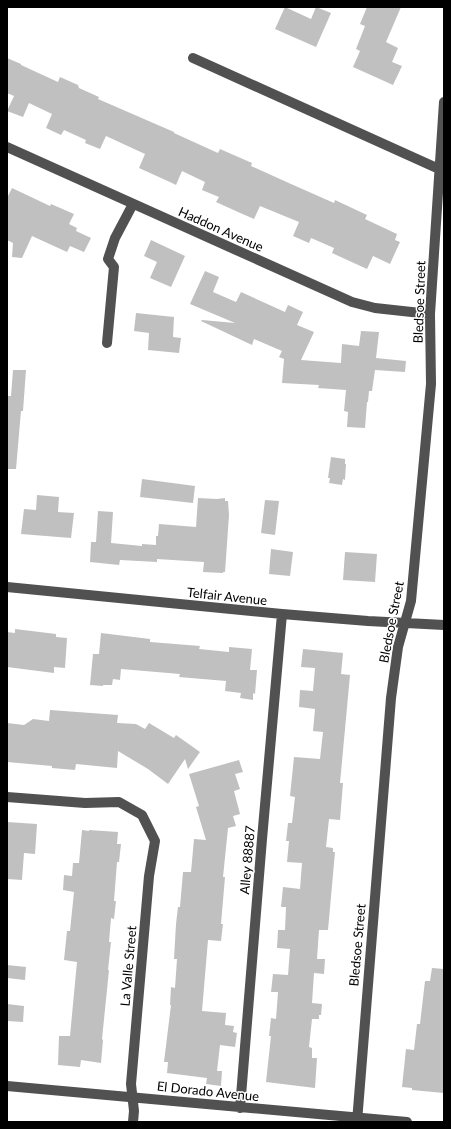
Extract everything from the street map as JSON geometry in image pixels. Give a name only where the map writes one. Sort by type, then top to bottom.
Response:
[{"type":"street","points":[[193,58],[439,169]]},
{"type":"street","name":"Bledsoe Street","points":[[357,1120],[390,698],[396,659],[411,601],[431,384],[430,314],[441,199],[439,169],[444,102]]},
{"type":"street","name":"Haddon Avenue","points":[[7,148],[352,302],[375,308],[430,314]]},
{"type":"street","points":[[107,343],[114,267],[108,259],[115,238],[133,204]]},
{"type":"street","name":"Telfair Avenue","points":[[7,588],[282,614],[444,625]]},
{"type":"street","name":"Alley 88887","points":[[240,1108],[282,614]]},
{"type":"street","name":"La Valle Street","points":[[7,797],[85,803],[119,802],[142,815],[155,841],[148,892],[131,1084],[134,1111],[133,1122]]},
{"type":"street","name":"El Dorado Avenue","points":[[7,1086],[357,1120],[407,1122]]},
{"type":"building","points":[[285,7],[311,19],[316,7],[331,13],[316,47],[275,29]]},
{"type":"building","points":[[367,7],[401,7],[386,42],[398,48],[392,62],[402,66],[393,85],[353,67],[360,51],[356,49],[365,26],[360,24]]},
{"type":"building","points":[[7,58],[58,82],[60,77],[99,97],[98,99],[218,153],[220,149],[252,163],[251,166],[291,184],[334,203],[335,200],[367,215],[365,219],[397,234],[395,240],[400,242],[390,264],[373,256],[367,269],[332,253],[334,248],[311,238],[309,243],[293,236],[299,222],[260,206],[254,219],[238,212],[216,202],[219,197],[202,190],[205,182],[182,171],[176,185],[139,168],[145,154],[106,136],[100,149],[85,143],[86,140],[64,130],[61,135],[46,128],[52,114],[29,103],[23,117],[7,111],[14,96],[7,93]]},
{"type":"building","points":[[12,188],[50,206],[51,204],[74,214],[69,224],[77,228],[76,231],[91,238],[84,252],[70,246],[67,252],[32,236],[22,258],[12,257],[13,243],[7,240],[7,198]]},
{"type":"building","points":[[151,240],[185,256],[171,287],[150,278],[157,262],[144,256]]},
{"type":"building","points":[[205,271],[219,277],[213,292],[236,302],[241,292],[285,312],[288,305],[303,312],[297,325],[314,332],[301,360],[341,363],[342,344],[359,346],[361,331],[379,332],[376,358],[406,361],[405,372],[375,370],[372,391],[369,391],[367,402],[365,428],[347,427],[348,412],[344,411],[346,390],[318,388],[319,385],[282,383],[284,359],[279,357],[282,351],[254,339],[252,345],[201,321],[235,323],[190,304]]},
{"type":"building","points":[[136,313],[174,317],[173,337],[181,338],[179,353],[148,350],[149,333],[134,331]]},
{"type":"building","points":[[13,370],[26,370],[16,469],[7,469],[7,396],[11,396]]},
{"type":"building","points":[[331,457],[345,459],[345,480],[343,479],[342,485],[329,483],[330,478],[328,478]]},
{"type":"building","points":[[142,479],[195,486],[193,503],[140,497]]},
{"type":"building","points":[[37,495],[59,497],[58,512],[74,513],[71,538],[21,534],[24,509],[36,510]]},
{"type":"building","points":[[198,498],[225,498],[225,501],[228,501],[229,515],[225,572],[203,572],[204,562],[157,559],[157,562],[120,560],[119,565],[90,562],[91,542],[96,542],[98,511],[113,512],[111,543],[142,546],[142,544],[156,545],[156,536],[158,536],[159,524],[196,527]]},
{"type":"building","points":[[265,500],[279,501],[275,535],[261,533]]},
{"type":"building","points":[[271,549],[293,552],[290,576],[269,574]]},
{"type":"building","points":[[345,552],[377,554],[375,582],[343,580]]},
{"type":"building","points":[[15,629],[56,634],[56,637],[67,638],[65,668],[54,667],[54,673],[7,667],[7,632],[15,633]]},
{"type":"building","points":[[101,633],[150,639],[150,642],[200,646],[199,649],[229,652],[229,647],[252,649],[250,670],[257,670],[253,700],[240,698],[241,693],[225,691],[226,681],[179,677],[180,674],[121,669],[120,680],[113,679],[112,685],[90,685],[93,654],[99,654]]},
{"type":"building","points":[[303,649],[343,653],[341,674],[350,675],[340,783],[343,783],[340,820],[329,819],[326,847],[333,848],[333,852],[335,852],[328,930],[319,930],[317,959],[325,959],[324,974],[314,973],[312,1003],[322,1004],[319,1019],[312,1019],[309,1047],[312,1048],[312,1058],[317,1058],[315,1088],[266,1082],[271,1036],[269,1036],[271,1018],[276,1019],[278,992],[271,992],[273,974],[288,975],[290,949],[277,948],[278,930],[285,930],[286,907],[281,907],[283,887],[300,889],[302,863],[287,862],[289,841],[286,841],[288,823],[292,823],[295,797],[290,796],[294,757],[320,759],[323,732],[313,731],[315,709],[299,707],[300,690],[313,691],[315,668],[301,667]]},
{"type":"building","points":[[50,710],[118,715],[117,723],[136,724],[145,729],[149,723],[174,738],[176,735],[200,752],[188,769],[185,759],[168,784],[148,769],[118,751],[117,768],[76,764],[75,770],[52,768],[52,766],[7,762],[7,723],[24,725],[33,719],[49,721]]},
{"type":"building","points":[[239,760],[243,772],[235,774],[240,789],[234,791],[240,814],[233,816],[236,826],[228,828],[223,877],[225,877],[221,941],[208,940],[202,1011],[226,1013],[225,1025],[234,1026],[233,1032],[237,1033],[235,1047],[220,1045],[217,1071],[222,1071],[221,1086],[206,1084],[207,1078],[167,1073],[168,1062],[164,1062],[171,1005],[171,987],[175,988],[177,959],[174,959],[176,924],[178,907],[180,907],[183,872],[191,872],[194,839],[206,840],[196,807],[199,806],[189,774]]},
{"type":"building","points":[[7,822],[37,824],[35,854],[24,853],[22,880],[7,879]]},
{"type":"building","points":[[82,830],[118,832],[117,844],[121,844],[119,862],[117,862],[114,919],[111,918],[109,942],[111,942],[101,1063],[81,1060],[80,1067],[58,1065],[59,1036],[70,1036],[77,962],[64,960],[67,931],[70,931],[74,892],[63,890],[64,875],[72,876],[73,863],[79,863]]},
{"type":"building","points":[[7,965],[26,967],[25,980],[7,978]]},
{"type":"building","points":[[432,968],[444,969],[444,1093],[412,1090],[412,1088],[402,1087],[406,1049],[414,1050],[417,1024],[420,1024],[425,981],[430,981]]},
{"type":"building","points":[[7,1004],[24,1006],[23,1022],[7,1021]]}]
